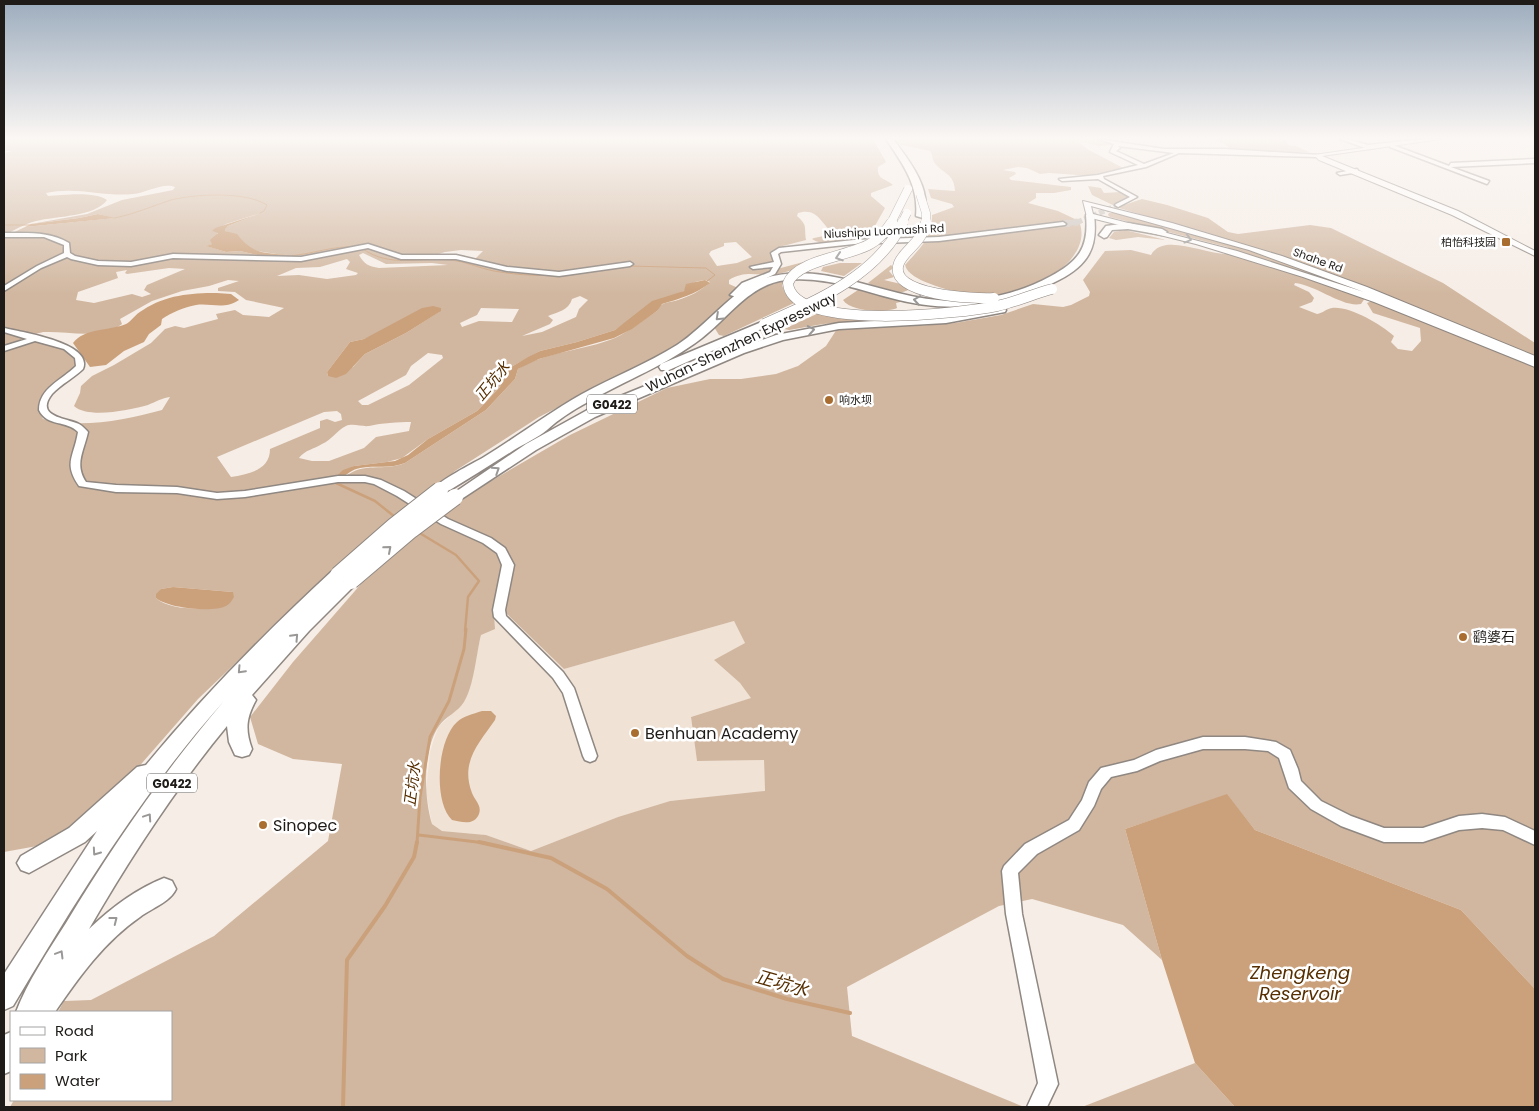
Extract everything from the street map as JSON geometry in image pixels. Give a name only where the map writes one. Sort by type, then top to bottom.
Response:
[{"type":"highway","points":[[905,191],[898,210],[880,237],[861,249],[800,271],[789,281],[788,285],[791,294],[801,302],[835,312],[905,316],[980,309],[1012,302],[1052,289]]},
{"type":"highway","name":"Wuhan-Shenzhen Expressway","points":[[30,1011],[56,961],[104,882],[153,810],[218,724],[273,660],[329,601],[345,578],[394,526],[440,490],[532,433],[635,380],[823,296],[868,266],[893,241],[902,227],[907,213],[909,191]]},
{"type":"highway","name":"Wuhan-Shenzhen Expressway","points":[[4,997],[94,855],[170,750],[274,636],[345,578],[455,497],[531,447],[586,416],[830,300],[876,270],[909,238],[916,227],[921,210],[913,191]]},
{"type":"highway","points":[[915,191],[925,206],[927,222],[918,242],[899,264],[899,274],[906,281],[920,289],[939,295],[970,299],[1001,297],[1035,288]]},
{"type":"highway","points":[[532,433],[577,402],[684,345],[708,327],[745,293],[765,281],[791,276],[819,276],[835,278],[906,299],[954,304],[999,300],[1035,288],[1065,273],[1085,255],[1093,235],[1092,210]]},
{"type":"highway","points":[[1092,210],[1104,236]]},
{"type":"highway","points":[[586,416],[740,351],[780,337],[839,326],[965,317],[1019,304],[1042,296],[1088,266],[1097,253],[1104,236],[1110,231],[1120,228],[1162,232]]},
{"type":"highway","points":[[242,750],[236,733],[237,716],[273,660]]},
{"type":"highway","points":[[29,863],[77,834],[170,750]]},
{"type":"highway","points":[[40,1011],[72,966],[108,925],[144,898],[164,889]]},
{"type":"highway","points":[[4,1062],[10,1048]]},
{"type":"main road","points":[[1402,191],[1455,213],[1535,254]]},
{"type":"main road","points":[[1405,191],[1472,217],[1535,250]]},
{"type":"main road","name":"Shahe Rd","points":[[1092,210],[1162,232],[1253,257],[1343,288],[1535,364]]},
{"type":"main road","name":"Shahe Rd","points":[[1092,210],[1177,226],[1292,262],[1535,360]]},
{"type":"street","points":[[1118,204],[1134,197],[1122,191]]},
{"type":"street","name":"Niushipu Luomashi Rd","points":[[734,296],[749,283],[772,273],[778,264],[774,253],[782,250],[854,242],[939,239],[1063,224]]},
{"type":"street","points":[[4,235],[39,234],[52,237],[66,244],[67,254]]},
{"type":"street","points":[[67,254],[73,258],[98,263],[131,264],[173,256],[301,259],[376,246],[401,257],[456,257],[507,270],[559,274],[630,264]]},
{"type":"street","points":[[4,289],[39,267],[67,254]]},
{"type":"street","points":[[753,267],[778,264]]},
{"type":"street","points":[[4,330],[67,347],[73,350],[82,363],[76,371],[49,393],[44,412],[48,416],[74,424],[83,432],[73,468],[83,484],[124,489],[176,490],[207,496],[224,496],[339,480],[366,480],[384,486],[449,524],[486,540],[507,558],[508,565],[499,610],[500,617],[558,675],[569,692],[590,756]]},
{"type":"street","points":[[4,349],[33,339]]},
{"type":"street","points":[[1037,1107],[1048,1084],[1014,914],[1010,871],[1031,849],[1074,825],[1089,802],[1094,786],[1106,772],[1137,765],[1156,756],[1203,743],[1245,743],[1271,746],[1285,754],[1294,784],[1316,805],[1346,821],[1384,834],[1423,835],[1459,823],[1482,821],[1505,824],[1535,838]]},
{"type":"shaded area","points":[[506,613],[564,669],[734,621],[745,643],[715,661],[740,683],[752,698],[691,717],[697,761],[764,760],[765,792],[670,801],[618,817],[531,851],[486,835],[442,831],[432,824],[426,791],[430,752],[439,726],[463,704],[468,693],[481,635],[494,616]]},
{"type":"green space","points":[[4,191],[146,191],[122,195],[79,191],[46,193],[48,196],[70,194],[95,195],[107,200],[94,210],[36,221],[4,235]]},
{"type":"green space","points":[[169,191],[877,191],[871,193],[871,196],[885,208],[867,240],[831,244],[812,239],[834,234],[815,214],[810,212],[798,213],[797,216],[805,227],[806,240],[779,247],[817,244],[790,250],[775,250],[772,253],[777,269],[811,260],[812,262],[778,274],[747,274],[729,280],[729,284],[738,288],[713,318],[683,343],[539,417],[455,471],[331,572],[198,699],[101,810],[87,837],[4,852],[4,351],[19,344],[42,341],[61,347],[75,359],[78,365],[48,388],[43,395],[39,403],[39,411],[43,419],[73,423],[118,420],[162,410],[170,397],[148,405],[120,411],[99,413],[80,410],[74,406],[81,386],[92,376],[151,343],[165,329],[175,326],[184,328],[218,319],[216,314],[235,310],[243,315],[269,317],[284,308],[246,300],[235,292],[218,291],[218,288],[239,281],[228,280],[182,291],[152,301],[120,319],[122,324],[104,332],[84,334],[41,332],[4,346],[4,237],[25,227],[114,218],[98,214],[31,224],[87,214],[122,200]],"holes":[[[261,213],[224,229],[239,237],[243,243],[253,250],[285,256],[262,256],[240,251],[226,252],[207,246],[212,244],[218,232],[213,231],[226,224]],[[736,242],[752,257],[737,263],[717,266],[709,254],[711,251],[724,246],[724,243]],[[461,250],[483,251],[475,259],[462,255],[432,256]],[[363,253],[386,264],[432,263],[448,265],[379,268],[365,263],[359,255]],[[347,259],[350,262],[346,269],[358,273],[356,275],[327,279],[299,275],[277,276],[296,268],[320,267]],[[169,268],[185,269],[147,285],[144,290],[151,294],[142,297],[132,294],[94,303],[76,300],[78,292],[118,278],[116,272],[127,270],[125,273]],[[705,280],[710,282],[703,288],[691,295],[659,306],[657,311],[615,338],[541,358],[518,369],[515,379],[486,410],[405,463],[397,466],[359,469],[345,477],[335,476],[354,466],[402,458],[428,439],[477,411],[500,387],[513,366],[540,351],[615,330],[631,319],[684,291],[690,284]],[[580,296],[588,300],[579,309],[576,317],[542,332],[522,336],[550,324],[553,320],[548,316],[563,310],[571,303],[572,299]],[[481,308],[519,309],[512,322],[479,321],[462,327],[460,323],[477,315]],[[439,312],[406,333],[365,354],[353,367],[328,376],[327,372],[350,342],[364,339]],[[428,353],[442,355],[443,358],[409,385],[368,405],[362,405],[358,401],[406,375],[411,366]],[[337,411],[341,414],[342,420],[335,422],[327,419],[320,421],[320,428],[270,449],[266,462],[257,470],[231,477],[217,457],[324,412]],[[411,422],[409,431],[376,437],[364,448],[329,461],[312,461],[299,458],[307,451],[332,438],[346,426]],[[173,587],[233,592],[225,606],[199,609],[170,605],[156,598],[161,589]]]},
{"type":"green space","points":[[929,191],[1066,191],[1036,193],[1036,198],[1028,203],[1058,211],[1079,221],[1081,236],[1077,251],[1053,275],[1020,291],[1003,295],[974,295],[935,286],[921,280],[908,271],[905,265],[924,243],[930,231],[932,215],[954,207],[952,204],[931,198]]},
{"type":"green space","points":[[1090,191],[1103,191],[1104,193],[1120,192],[1130,197],[1116,204],[1121,206],[1142,199],[1167,205],[1208,218],[1228,232],[1238,234],[1310,225],[1331,228],[1443,283],[1535,343],[1535,989],[1461,910],[1255,830],[1227,795],[1125,829],[1162,960],[1123,925],[1032,899],[999,906],[847,987],[852,1036],[1024,1107],[10,1107],[13,1101],[172,1101],[172,1011],[59,1011],[64,1001],[91,1000],[214,936],[328,841],[342,764],[293,759],[258,744],[250,717],[293,662],[361,584],[460,499],[570,435],[667,388],[710,379],[741,379],[776,374],[798,366],[826,346],[837,329],[843,327],[918,326],[955,323],[1001,315],[1033,304],[1063,307],[1071,305],[1089,296],[1090,292],[1083,280],[1105,251],[1131,250],[1151,255],[1158,248],[1168,245],[1179,245],[1217,253],[1227,254],[1235,252],[1227,247],[1108,215],[1109,213],[1115,213],[1211,239],[1216,237],[1119,208],[1092,195]],"holes":[[[1295,283],[1346,303],[1361,304],[1365,298],[1372,301],[1367,303],[1373,313],[1420,328],[1421,341],[1412,351],[1398,349],[1391,342],[1394,336],[1373,321],[1356,313],[1332,308],[1317,314],[1299,307],[1312,302],[1314,298],[1309,292],[1294,285]],[[506,613],[564,669],[734,621],[745,643],[714,660],[740,683],[751,698],[691,717],[697,761],[764,760],[765,791],[670,801],[618,817],[531,851],[486,835],[442,831],[432,824],[427,801],[426,774],[433,736],[439,726],[464,702],[472,679],[481,635],[495,629],[494,616]]]},
{"type":"green space","points":[[1125,230],[1166,240],[1138,237],[1116,240],[1109,238],[1114,232]]},
{"type":"green space","points":[[840,263],[862,263],[844,276],[821,271],[823,267]]},
{"type":"green space","points":[[891,265],[894,268],[889,271],[894,277],[884,280],[901,284],[910,289],[895,292],[883,290],[868,283]]},
{"type":"green space","points":[[785,280],[782,285],[785,293],[794,303],[724,336],[719,335],[714,327],[739,302],[760,286]]},
{"type":"green space","points":[[861,288],[904,301],[896,303],[897,308],[892,310],[877,311],[853,307],[843,300]]},
{"type":"green space","points":[[821,312],[871,320],[823,324],[789,330],[784,329]]},
{"type":"green space","points":[[1195,1063],[1235,1107],[1082,1107]]},
{"type":"water","points":[[261,213],[228,226],[225,231],[237,234],[255,250],[290,256],[262,256],[240,251],[226,252],[206,246],[212,244],[210,240],[218,233],[212,231],[215,228]]},
{"type":"water","points":[[98,214],[116,218],[25,227],[31,224]]},
{"type":"water","points":[[705,280],[710,283],[705,287],[662,304],[657,311],[632,329],[614,338],[539,359],[518,369],[515,379],[486,410],[405,463],[394,466],[360,468],[334,478],[343,470],[354,466],[395,461],[408,455],[428,439],[477,411],[500,387],[508,369],[528,357],[540,351],[615,330],[652,301],[684,291],[686,284]]},
{"type":"water","points":[[188,294],[231,294],[239,300],[228,305],[196,305],[174,312],[162,319],[161,325],[149,334],[144,342],[124,351],[106,365],[90,367],[73,343],[90,332],[126,324],[140,312],[160,301]]},
{"type":"water","points":[[433,306],[441,308],[441,311],[406,333],[365,354],[346,374],[336,378],[328,376],[327,372],[350,342],[364,339],[422,308]]},
{"type":"water","points":[[173,587],[233,592],[234,597],[226,606],[211,609],[180,607],[162,602],[156,598],[156,594],[161,589]]},
{"type":"water","points":[[482,711],[491,711],[496,716],[473,754],[468,772],[472,793],[480,811],[477,818],[471,822],[452,820],[442,800],[440,786],[440,771],[445,742],[450,731],[459,720]]},
{"type":"water","name":"Zhengkeng Reservoir","points":[[1227,794],[1255,830],[1461,910],[1535,989],[1535,1107],[1235,1107],[1195,1063],[1162,960],[1125,829]]},
{"type":"waterway","name":"正坑水","points":[[115,218],[171,200],[206,195],[246,197],[267,205],[264,211],[260,213]]},
{"type":"waterway","name":"正坑水","points":[[4,225],[30,225]]},
{"type":"waterway","name":"正坑水","points":[[287,256],[339,247],[357,247]]},
{"type":"waterway","name":"正坑水","points":[[363,249],[373,255],[394,260],[438,259],[466,263],[494,271],[519,274],[557,275],[594,271]]},
{"type":"waterway","name":"正坑水","points":[[629,266],[706,268],[715,275],[706,282]]},
{"type":"waterway","name":"正坑水","points":[[338,479],[336,483],[375,501],[395,517]]},
{"type":"waterway","name":"正坑水","points":[[418,532],[456,555],[479,581],[468,597],[465,631]]},
{"type":"waterway","name":"正坑水","points":[[417,843],[420,797],[430,737],[449,701],[464,649],[466,629]]},
{"type":"waterway","name":"正坑水","points":[[419,835],[482,843]]},
{"type":"waterway","name":"正坑水","points":[[343,1107],[347,960],[385,906],[414,857],[417,842]]},
{"type":"waterway","name":"正坑水","points":[[482,843],[551,858],[607,889],[687,956],[723,979],[787,999],[850,1013]]},
{"type":"tunnel","points":[[1078,222],[1118,205]]},
{"type":"tunnel","points":[[1063,224],[1078,222]]},
{"type":"tunnel","points":[[1069,223],[1078,222]]},
{"type":"place","name":"柏怡科技园","points":[[1506,242]]},
{"type":"place","name":"响水坝","points":[[829,400]]},
{"type":"place","name":"鹞婆石","points":[[1463,637]]},
{"type":"place","name":"Benhuan Academy","points":[[635,733]]},
{"type":"place","name":"Sinopec","points":[[263,825]]}]
